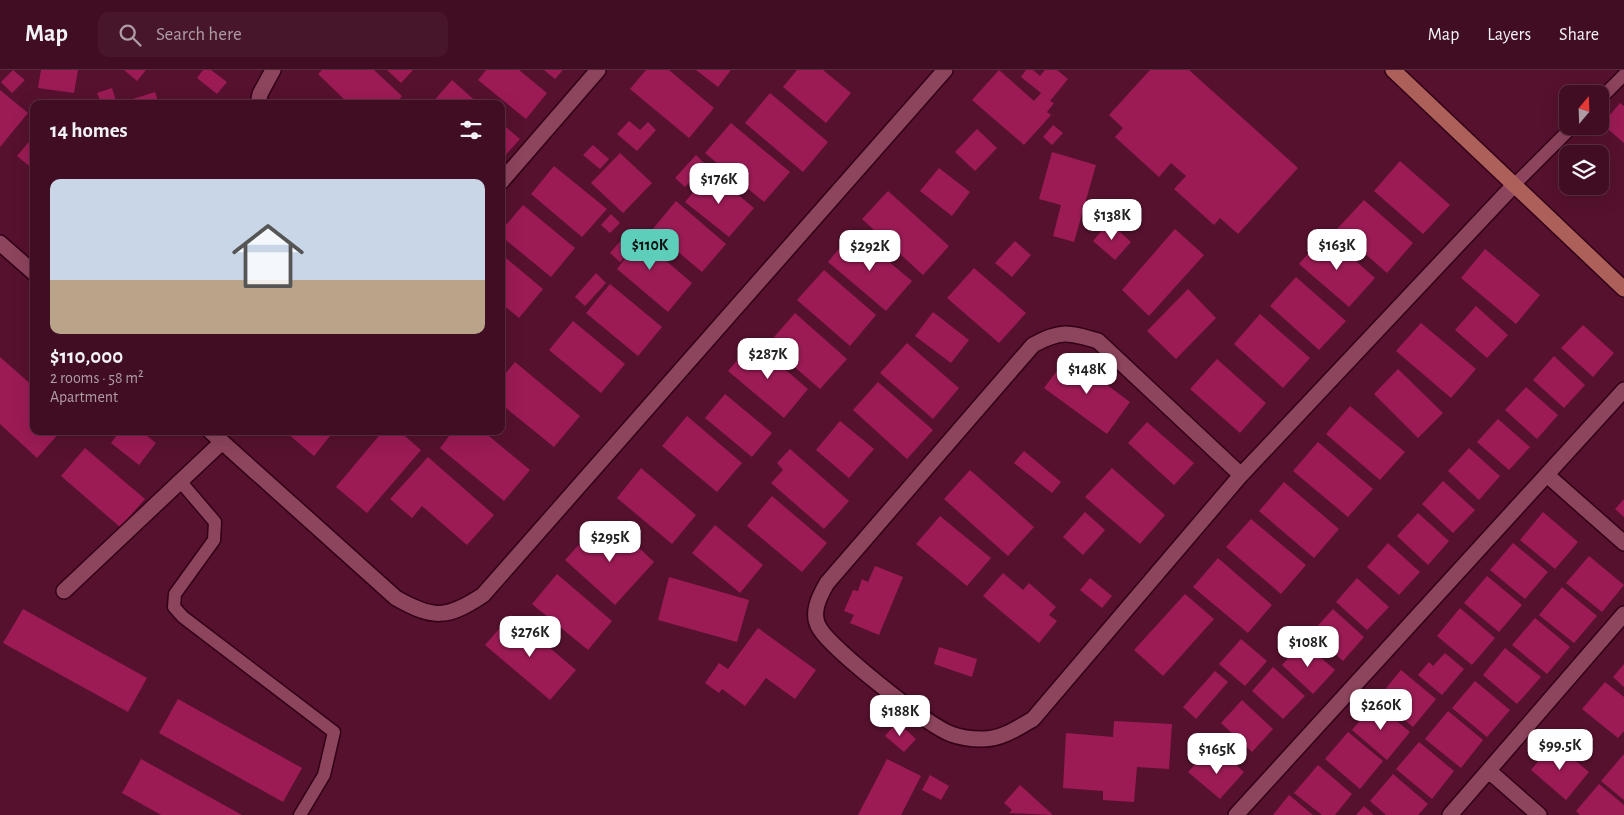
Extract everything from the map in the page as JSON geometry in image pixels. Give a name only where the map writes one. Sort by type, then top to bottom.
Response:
[{"type":"street","points":[[259,100],[273,70]]},
{"type":"street","points":[[505,177],[598,70]]},
{"type":"street","points":[[214,435],[396,598],[420,611],[443,614],[461,610],[483,595],[945,70]]},
{"type":"street","points":[[1393,70],[1624,289]]},
{"type":"street","points":[[1241,475],[1098,341],[1072,332],[1052,335],[1033,345],[827,583],[818,597],[815,614],[819,628],[833,644],[926,721],[952,734],[982,739],[1011,732],[1033,718],[1241,475],[1514,185]]},
{"type":"street","points":[[0,243],[30,269]]},
{"type":"street","points":[[1236,815],[1624,390]]},
{"type":"street","points":[[64,591],[222,442]]},
{"type":"street","points":[[1547,475],[1624,543]]},
{"type":"street","points":[[1450,815],[1624,614]]},
{"type":"street","points":[[1489,771],[1539,815]]},
{"type":"lane","points":[[1609,90],[1624,75]]},
{"type":"lane","points":[[1514,185],[1564,135]]},
{"type":"lane","points":[[180,481],[215,522],[214,540],[175,594],[174,607],[183,616],[334,732],[324,775],[300,815]]},
{"type":"building","points":[[13,70],[25,80],[12,93],[1,82]]},
{"type":"building","points":[[41,70],[78,70],[74,93],[38,88]]},
{"type":"building","points":[[124,70],[146,70],[137,81]]},
{"type":"building","points":[[203,70],[211,70],[227,82],[217,94],[197,78]]},
{"type":"building","points":[[322,70],[374,70],[402,96],[399,100],[345,100],[318,74]]},
{"type":"building","points":[[387,70],[413,70],[401,83]]},
{"type":"building","points":[[486,70],[519,70],[547,93],[526,119],[505,100],[478,80]]},
{"type":"building","points":[[544,70],[563,70],[555,79]]},
{"type":"building","points":[[646,70],[669,70],[714,108],[689,138],[630,89]]},
{"type":"building","points":[[696,70],[731,70],[718,87]]},
{"type":"building","points":[[797,70],[823,70],[851,93],[826,123],[783,87]]},
{"type":"building","points":[[999,70],[1034,101],[1041,93],[1021,77],[1026,70],[1033,70],[1040,76],[1045,70],[1057,70],[1068,79],[1050,101],[1054,103],[1047,112],[1051,115],[1024,145],[972,100]]},
{"type":"building","points":[[1150,70],[1189,70],[1298,168],[1238,234],[1220,218],[1214,225],[1174,189],[1186,176],[1171,163],[1159,177],[1115,137],[1123,128],[1109,115]]},
{"type":"building","points":[[452,80],[474,100],[434,100]]},
{"type":"building","points":[[112,88],[116,100],[100,100],[97,93]]},
{"type":"building","points":[[0,90],[28,113],[0,147]]},
{"type":"building","points":[[155,92],[158,100],[130,100]]},
{"type":"building","points":[[770,93],[828,142],[803,172],[745,123]]},
{"type":"building","points":[[1620,103],[1624,106],[1624,143],[1609,130],[1609,116]]},
{"type":"building","points":[[629,121],[640,130],[648,122],[656,130],[637,151],[617,134]]},
{"type":"building","points":[[731,123],[790,172],[764,202],[705,153]]},
{"type":"building","points":[[1053,125],[1063,133],[1052,145],[1043,137]]},
{"type":"building","points":[[505,126],[520,139],[505,156]]},
{"type":"building","points":[[977,129],[997,148],[975,171],[955,152]]},
{"type":"building","points":[[30,141],[30,167],[17,156]]},
{"type":"building","points":[[593,145],[609,159],[600,169],[583,155]]},
{"type":"building","points":[[1052,152],[1096,165],[1074,242],[1053,236],[1061,205],[1039,199]]},
{"type":"building","points":[[620,153],[652,183],[623,213],[591,183]]},
{"type":"building","points":[[696,155],[706,165],[685,187],[675,178]]},
{"type":"building","points":[[1400,161],[1450,205],[1423,234],[1374,191]]},
{"type":"building","points":[[554,166],[607,209],[582,237],[531,194]]},
{"type":"building","points":[[939,168],[970,192],[952,216],[920,191]]},
{"type":"building","points":[[710,172],[754,208],[729,237],[685,202]]},
{"type":"building","points":[[888,191],[949,246],[923,275],[862,219]]},
{"type":"building","points":[[1364,200],[1413,243],[1387,273],[1337,229]]},
{"type":"building","points":[[676,201],[726,244],[702,272],[652,230]]},
{"type":"building","points":[[523,205],[575,248],[551,277],[505,239],[505,226]]},
{"type":"building","points":[[611,214],[620,223],[610,233],[601,225]]},
{"type":"building","points":[[1109,222],[1131,242],[1115,260],[1093,241]]},
{"type":"building","points":[[1175,229],[1204,255],[1149,316],[1122,290]]},
{"type":"building","points":[[630,230],[692,283],[668,312],[617,269],[636,245],[620,262],[610,253]]},
{"type":"building","points":[[853,232],[912,281],[886,311],[828,262]]},
{"type":"building","points":[[1325,234],[1375,278],[1349,307],[1299,264]]},
{"type":"building","points":[[1015,241],[1031,255],[1012,277],[995,263]]},
{"type":"building","points":[[1485,249],[1540,295],[1516,324],[1461,278]]},
{"type":"building","points":[[505,257],[543,289],[519,318],[505,306]]},
{"type":"building","points":[[974,268],[1026,313],[999,343],[947,298]]},
{"type":"building","points":[[824,270],[876,315],[850,346],[797,300]]},
{"type":"building","points":[[596,273],[606,283],[585,306],[575,297]]},
{"type":"building","points":[[1296,277],[1346,321],[1319,350],[1270,306]]},
{"type":"building","points":[[610,284],[662,327],[638,356],[586,313]]},
{"type":"building","points":[[1188,289],[1216,318],[1176,359],[1147,331]]},
{"type":"building","points":[[1476,306],[1508,335],[1487,358],[1455,330]]},
{"type":"building","points":[[933,312],[969,340],[951,363],[915,336]]},
{"type":"building","points":[[795,313],[847,359],[820,389],[768,344]]},
{"type":"building","points":[[1260,314],[1310,358],[1283,388],[1234,344]]},
{"type":"building","points":[[573,321],[625,364],[601,393],[549,350]]},
{"type":"building","points":[[1421,323],[1476,369],[1451,398],[1396,351]]},
{"type":"building","points":[[1583,325],[1614,353],[1593,377],[1561,348]]},
{"type":"building","points":[[753,342],[808,389],[784,418],[728,371]]},
{"type":"building","points":[[907,343],[959,388],[933,419],[880,373]]},
{"type":"building","points":[[1068,356],[1130,402],[1107,434],[1044,388]]},
{"type":"building","points":[[1554,356],[1585,385],[1564,408],[1533,380]]},
{"type":"building","points":[[0,357],[30,383],[30,435],[57,435],[37,458],[0,424]]},
{"type":"building","points":[[1217,359],[1266,403],[1240,433],[1190,389]]},
{"type":"building","points":[[515,362],[580,416],[554,447],[505,407],[505,374]]},
{"type":"building","points":[[1398,369],[1443,413],[1418,438],[1374,394]]},
{"type":"building","points":[[878,382],[933,430],[907,459],[853,410]]},
{"type":"building","points":[[1526,387],[1558,415],[1537,439],[1505,410]]},
{"type":"building","points":[[725,394],[772,433],[752,457],[705,418]]},
{"type":"building","points":[[1350,406],[1405,452],[1380,480],[1326,434]]},
{"type":"building","points":[[687,416],[742,463],[717,492],[662,446]]},
{"type":"building","points":[[1498,419],[1530,447],[1509,470],[1477,442]]},
{"type":"building","points":[[840,421],[874,449],[849,478],[816,450]]},
{"type":"building","points":[[1147,422],[1194,463],[1174,485],[1128,443]]},
{"type":"building","points":[[117,435],[146,435],[156,443],[139,465],[111,443]]},
{"type":"building","points":[[289,435],[331,435],[314,456]]},
{"type":"building","points":[[380,435],[404,435],[421,450],[367,513],[336,487]]},
{"type":"building","points":[[450,435],[488,435],[530,470],[504,501],[440,448]]},
{"type":"building","points":[[1318,442],[1373,489],[1348,517],[1293,471]]},
{"type":"building","points":[[85,448],[145,499],[120,527],[61,476]]},
{"type":"building","points":[[1469,448],[1500,476],[1479,500],[1448,471]]},
{"type":"building","points":[[790,449],[849,501],[824,529],[771,483],[783,470],[777,463]]},
{"type":"building","points":[[1024,451],[1061,482],[1052,493],[1014,463]]},
{"type":"building","points":[[428,457],[494,515],[467,545],[422,506],[412,518],[390,499]]},
{"type":"building","points":[[641,468],[696,515],[672,544],[617,498]]},
{"type":"building","points":[[1112,468],[1165,515],[1140,544],[1085,497]]},
{"type":"building","points":[[970,470],[1034,527],[1008,556],[944,499]]},
{"type":"building","points":[[1443,481],[1475,510],[1453,533],[1422,504]]},
{"type":"building","points":[[1284,482],[1339,529],[1314,558],[1259,511]]},
{"type":"building","points":[[772,496],[827,543],[802,572],[747,526]]},
{"type":"building","points":[[1624,499],[1624,517],[1615,509]]},
{"type":"building","points":[[1085,512],[1105,530],[1083,555],[1063,537]]},
{"type":"building","points":[[1543,512],[1578,542],[1555,569],[1520,540]]},
{"type":"building","points":[[1418,513],[1449,541],[1428,565],[1397,536]]},
{"type":"building","points":[[940,516],[991,558],[967,586],[916,544]]},
{"type":"building","points":[[1251,519],[1306,565],[1281,594],[1226,547]]},
{"type":"building","points":[[715,525],[763,565],[740,593],[692,553]]},
{"type":"building","points":[[616,526],[654,562],[615,605],[565,560],[595,527],[606,537]]},
{"type":"building","points":[[1388,543],[1420,572],[1399,595],[1367,567]]},
{"type":"building","points":[[1513,543],[1548,572],[1525,599],[1490,570]]},
{"type":"building","points":[[1589,556],[1624,585],[1602,612],[1566,583]]},
{"type":"building","points":[[1218,558],[1272,605],[1248,633],[1193,587]]},
{"type":"building","points":[[875,566],[903,577],[879,635],[850,623],[854,615],[844,611],[853,590],[858,591],[862,579],[868,582]]},
{"type":"building","points":[[1003,573],[1023,590],[1029,583],[1056,607],[1049,615],[1057,621],[1039,643],[983,596]]},
{"type":"building","points":[[557,574],[612,621],[588,650],[532,604]]},
{"type":"building","points":[[1487,576],[1522,605],[1499,632],[1464,603]]},
{"type":"building","points":[[669,577],[749,600],[737,642],[658,620]]},
{"type":"building","points":[[1090,578],[1112,596],[1102,608],[1080,590]]},
{"type":"building","points":[[1357,578],[1389,607],[1367,630],[1336,602]]},
{"type":"building","points":[[1562,587],[1597,616],[1574,643],[1539,615]]},
{"type":"building","points":[[1185,594],[1214,619],[1163,676],[1134,650]]},
{"type":"building","points":[[1460,608],[1495,638],[1472,665],[1437,636]]},
{"type":"building","points":[[23,609],[147,678],[128,712],[3,643]]},
{"type":"building","points":[[1333,609],[1364,637],[1343,661],[1312,632]]},
{"type":"building","points":[[511,615],[576,670],[550,700],[485,645]]},
{"type":"building","points":[[1535,618],[1570,647],[1547,674],[1512,645]]},
{"type":"building","points":[[758,628],[816,670],[795,699],[766,678],[745,706],[722,689],[719,693],[705,683],[719,663],[728,669]]},
{"type":"building","points":[[1241,639],[1267,661],[1245,686],[1219,664]]},
{"type":"building","points":[[1303,642],[1335,670],[1313,694],[1282,665]]},
{"type":"building","points":[[939,647],[977,659],[972,677],[934,664]]},
{"type":"building","points":[[1505,648],[1541,677],[1517,704],[1483,675]]},
{"type":"building","points":[[1445,653],[1464,669],[1442,695],[1418,675],[1429,662],[1433,666]]},
{"type":"building","points":[[1624,664],[1624,687],[1613,677]]},
{"type":"building","points":[[1273,667],[1305,696],[1283,719],[1252,691]]},
{"type":"building","points":[[1401,670],[1436,699],[1413,727],[1378,698]]},
{"type":"building","points":[[1215,671],[1228,682],[1196,719],[1183,707]]},
{"type":"building","points":[[1475,681],[1510,710],[1487,737],[1452,708]]},
{"type":"building","points":[[1605,682],[1624,697],[1624,731],[1618,738],[1582,709]]},
{"type":"building","points":[[178,699],[302,768],[283,802],[159,733]]},
{"type":"building","points":[[1242,700],[1273,729],[1252,752],[1221,723]]},
{"type":"building","points":[[1375,703],[1410,732],[1387,760],[1352,730]]},
{"type":"building","points":[[1448,711],[1483,740],[1461,768],[1425,739]]},
{"type":"building","points":[[1114,721],[1172,724],[1169,769],[1137,767],[1134,802],[1103,800],[1103,791],[1063,788],[1066,733],[1113,737]]},
{"type":"building","points":[[897,722],[916,739],[904,752],[885,736]]},
{"type":"building","points":[[1348,732],[1383,761],[1360,789],[1325,759]]},
{"type":"building","points":[[1419,742],[1454,771],[1432,799],[1396,769]]},
{"type":"building","points":[[1554,743],[1589,772],[1566,800],[1531,770]]},
{"type":"building","points":[[1624,754],[1624,800],[1601,781]]},
{"type":"building","points":[[1225,755],[1244,772],[1220,799],[1188,772],[1202,757],[1214,768]]},
{"type":"building","points":[[141,759],[242,815],[161,815],[122,793]]},
{"type":"building","points":[[887,759],[921,776],[901,815],[858,815]]},
{"type":"building","points":[[1318,765],[1352,794],[1335,815],[1322,815],[1294,793]]},
{"type":"building","points":[[1393,774],[1428,804],[1418,815],[1386,815],[1370,801]]},
{"type":"building","points":[[930,775],[949,786],[941,800],[922,790]]},
{"type":"building","points":[[1599,784],[1624,805],[1624,815],[1580,815],[1576,811]]},
{"type":"building","points":[[1020,785],[1053,815],[1009,813],[1012,810],[1004,803]]},
{"type":"building","points":[[1289,795],[1313,815],[1273,815]]},
{"type":"building","points":[[1364,806],[1374,815],[1356,815]]}]
